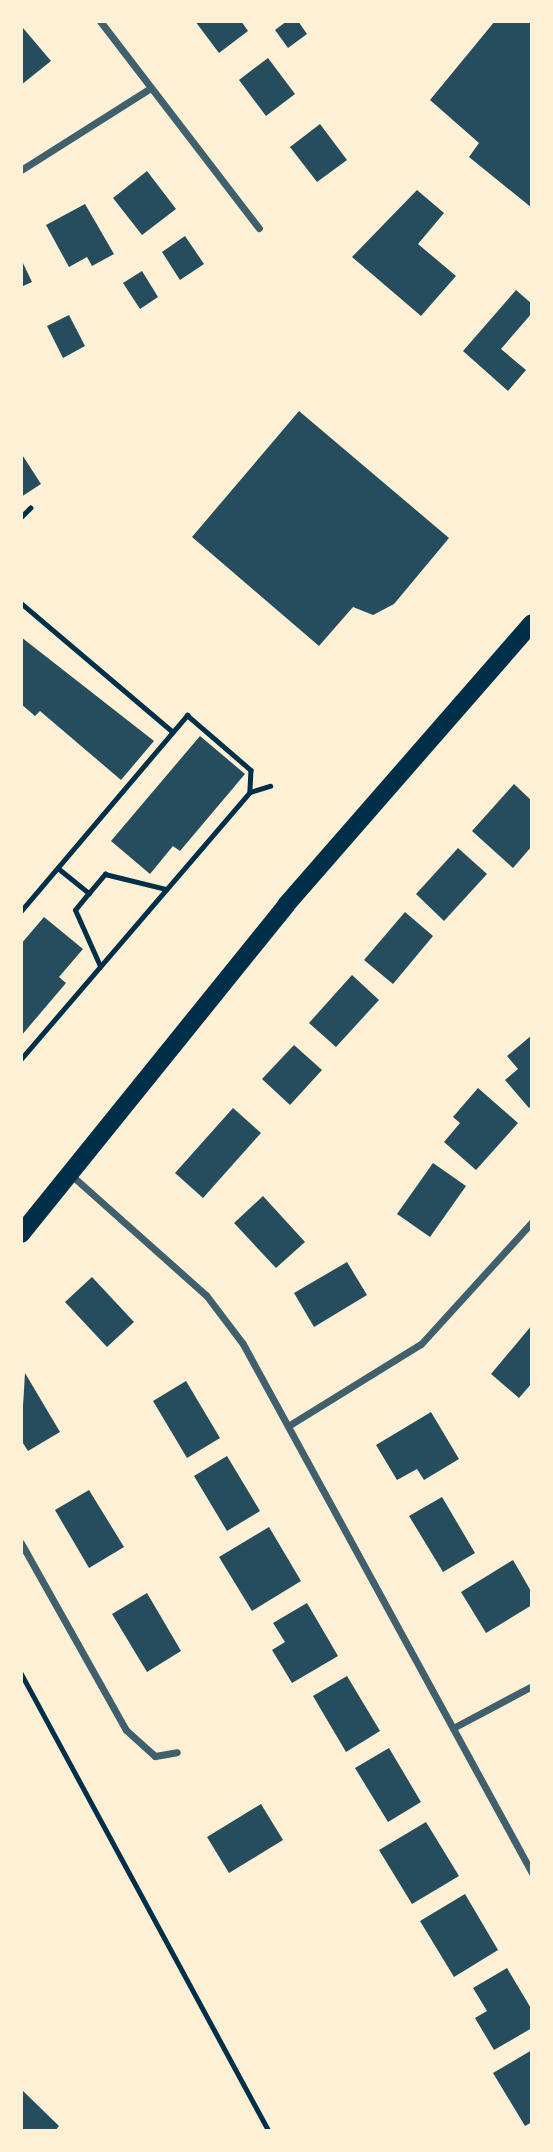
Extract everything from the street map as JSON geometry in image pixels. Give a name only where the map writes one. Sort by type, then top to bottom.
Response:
[{"type":"main road","points":[[21,1234],[286,905],[532,623]]},
{"type":"street","points":[[100,21],[149,89],[259,228]]},
{"type":"street","points":[[21,170],[149,89]]},
{"type":"street","points":[[69,1174],[206,1294],[243,1343],[532,1873]]},
{"type":"street","points":[[288,1426],[421,1344],[532,1222]]},
{"type":"street","points":[[21,1543],[126,1730],[155,1756],[177,1752]]},
{"type":"street","points":[[453,1728],[532,1686]]},
{"type":"path","points":[[21,517],[30,508]]},
{"type":"path","points":[[21,603],[173,732]]},
{"type":"path","points":[[21,911],[173,732],[191,717],[251,770],[250,792]]},
{"type":"path","points":[[21,1059],[250,792],[270,786]]},
{"type":"path","points":[[58,868],[89,893]]},
{"type":"path","points":[[100,966],[75,910],[105,874],[166,889]]},
{"type":"path","points":[[21,1673],[268,2131]]},
{"type":"building","points":[[195,21],[241,21],[248,31],[219,53]]},
{"type":"building","points":[[287,21],[298,21],[307,34],[288,48],[275,30]]},
{"type":"building","points":[[495,21],[532,21],[532,208],[469,157],[479,143],[430,100]]},
{"type":"building","points":[[23,28],[51,61],[21,85],[21,30]]},
{"type":"building","points":[[268,58],[295,94],[266,116],[239,80]]},
{"type":"building","points":[[320,124],[347,160],[317,182],[290,147]]},
{"type":"building","points":[[147,171],[176,209],[142,235],[113,198]]},
{"type":"building","points":[[417,190],[444,213],[418,244],[456,276],[421,316],[352,257]]},
{"type":"building","points":[[85,204],[114,254],[92,266],[87,257],[69,267],[46,225]]},
{"type":"building","points":[[185,236],[204,264],[180,280],[162,252]]},
{"type":"building","points":[[21,259],[32,282],[21,287]]},
{"type":"building","points":[[142,271],[158,297],[140,309],[123,283]]},
{"type":"building","points":[[516,290],[532,304],[532,313],[501,349],[526,370],[508,391],[463,351]]},
{"type":"building","points":[[69,315],[85,346],[63,358],[47,326]]},
{"type":"building","points":[[299,411],[449,538],[394,604],[373,615],[353,607],[319,646],[192,537]]},
{"type":"building","points":[[21,453],[41,484],[21,497]]},
{"type":"building","points":[[21,637],[154,741],[121,780],[40,711],[35,716],[21,704]]},
{"type":"building","points":[[200,736],[245,774],[180,851],[173,846],[150,874],[111,841]]},
{"type":"building","points":[[514,784],[532,801],[532,846],[513,868],[472,831]]},
{"type":"building","points":[[458,848],[487,874],[444,921],[416,894]]},
{"type":"building","points":[[405,912],[433,936],[393,984],[364,960]]},
{"type":"building","points":[[44,917],[83,949],[59,977],[66,983],[21,1036],[21,944]]},
{"type":"building","points":[[352,975],[379,1000],[336,1047],[309,1023]]},
{"type":"building","points":[[532,1035],[532,1105],[529,1108],[505,1080],[518,1069],[507,1056]]},
{"type":"building","points":[[294,1045],[322,1070],[290,1105],[262,1079]]},
{"type":"building","points":[[478,1088],[518,1123],[476,1170],[444,1142],[460,1123],[453,1117]]},
{"type":"building","points":[[233,1108],[261,1133],[203,1198],[175,1173]]},
{"type":"building","points":[[433,1163],[466,1186],[430,1237],[397,1214]]},
{"type":"building","points":[[263,1196],[305,1242],[276,1268],[234,1223]]},
{"type":"building","points":[[347,1262],[367,1295],[314,1327],[294,1293]]},
{"type":"building","points":[[92,1277],[134,1322],[107,1347],[65,1302]]},
{"type":"building","points":[[532,1325],[532,1383],[519,1398],[491,1374]]},
{"type":"building","points":[[25,1373],[60,1432],[28,1451],[21,1440]]},
{"type":"building","points":[[186,1381],[220,1438],[187,1458],[153,1401]]},
{"type":"building","points":[[431,1412],[459,1459],[424,1480],[417,1469],[397,1480],[376,1445]]},
{"type":"building","points":[[227,1456],[260,1511],[227,1531],[194,1476]]},
{"type":"building","points":[[89,1490],[124,1547],[89,1568],[55,1510]]},
{"type":"building","points":[[442,1497],[475,1553],[443,1572],[409,1516]]},
{"type":"building","points":[[269,1527],[301,1581],[252,1611],[219,1557]]},
{"type":"building","points":[[513,1560],[532,1593],[532,1605],[486,1633],[461,1592]]},
{"type":"building","points":[[147,1593],[181,1651],[147,1672],[112,1614]]},
{"type":"building","points":[[307,1603],[338,1656],[292,1683],[272,1650],[285,1642],[273,1623]]},
{"type":"building","points":[[347,1676],[380,1731],[346,1752],[313,1696]]},
{"type":"building","points":[[389,1748],[421,1802],[388,1822],[355,1768]]},
{"type":"building","points":[[261,1804],[283,1840],[229,1873],[207,1837]]},
{"type":"building","points":[[426,1822],[459,1876],[412,1904],[379,1850]]},
{"type":"building","points":[[465,1894],[498,1950],[454,1977],[420,1921]]},
{"type":"building","points":[[507,1968],[532,2010],[532,2028],[494,2050],[475,2018],[487,2011],[473,1988]]},
{"type":"building","points":[[532,2050],[532,2122],[525,2126],[493,2073]]},
{"type":"building","points":[[21,2089],[59,2126],[55,2131],[21,2131]]}]
